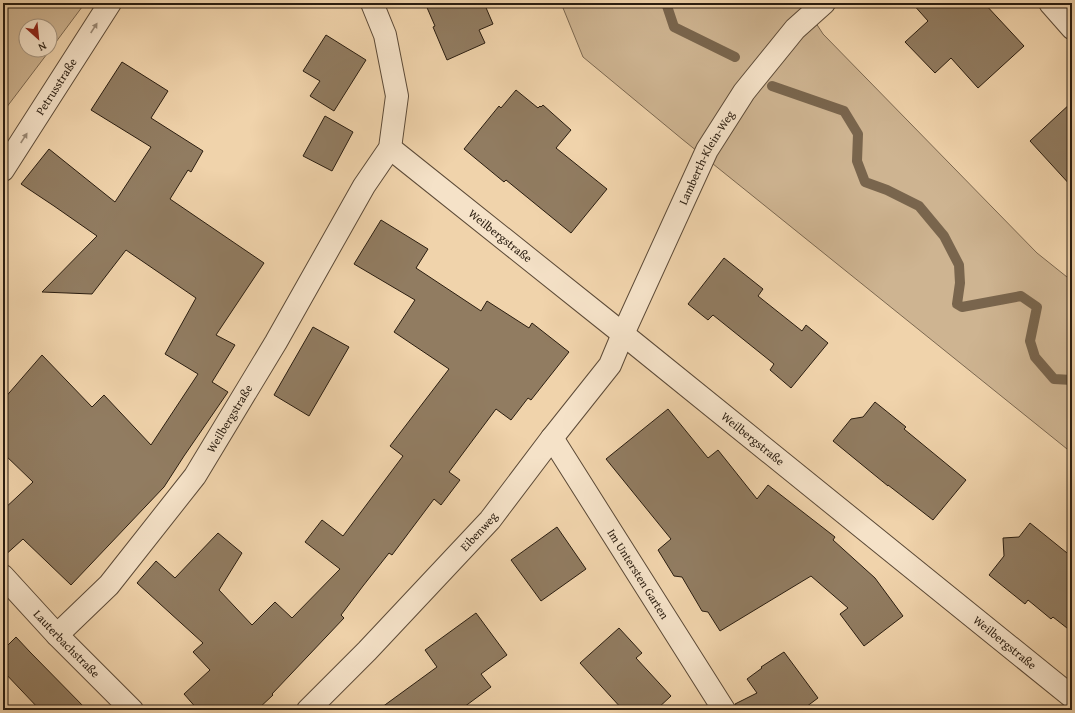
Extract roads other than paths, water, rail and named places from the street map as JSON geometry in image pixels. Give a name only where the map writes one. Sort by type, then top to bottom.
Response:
[{"type":"street","name":"Petrusstraße","points":[[3,170],[110,3]]},
{"type":"street","points":[[372,3],[385,34],[397,96],[390,148]]},
{"type":"street","name":"Lamberth-Klein-Weg","points":[[623,334],[707,150],[744,92],[795,29],[824,3]]},
{"type":"street","points":[[1050,3],[1072,28]]},
{"type":"street","name":"Weilbergstraße","points":[[57,635],[109,585],[195,476],[276,342],[364,186],[390,148],[623,334],[1072,697]]},
{"type":"street","name":"Eibenweg","points":[[308,710],[367,651],[490,520],[610,365],[623,334]]},
{"type":"street","name":"Im Untersten Garten","points":[[552,438],[724,710]]},
{"type":"street","name":"Lauterbachstraße","points":[[3,576],[57,635],[132,710]]},
{"type":"waterway","points":[[666,3],[674,27],[735,57]]},
{"type":"waterway","points":[[772,86],[844,111],[858,134],[857,161],[865,182],[887,190],[919,206],[944,236],[959,265],[960,283],[957,304],[962,307],[1021,296],[1037,307],[1030,341],[1035,357],[1054,379],[1072,380]]}]
